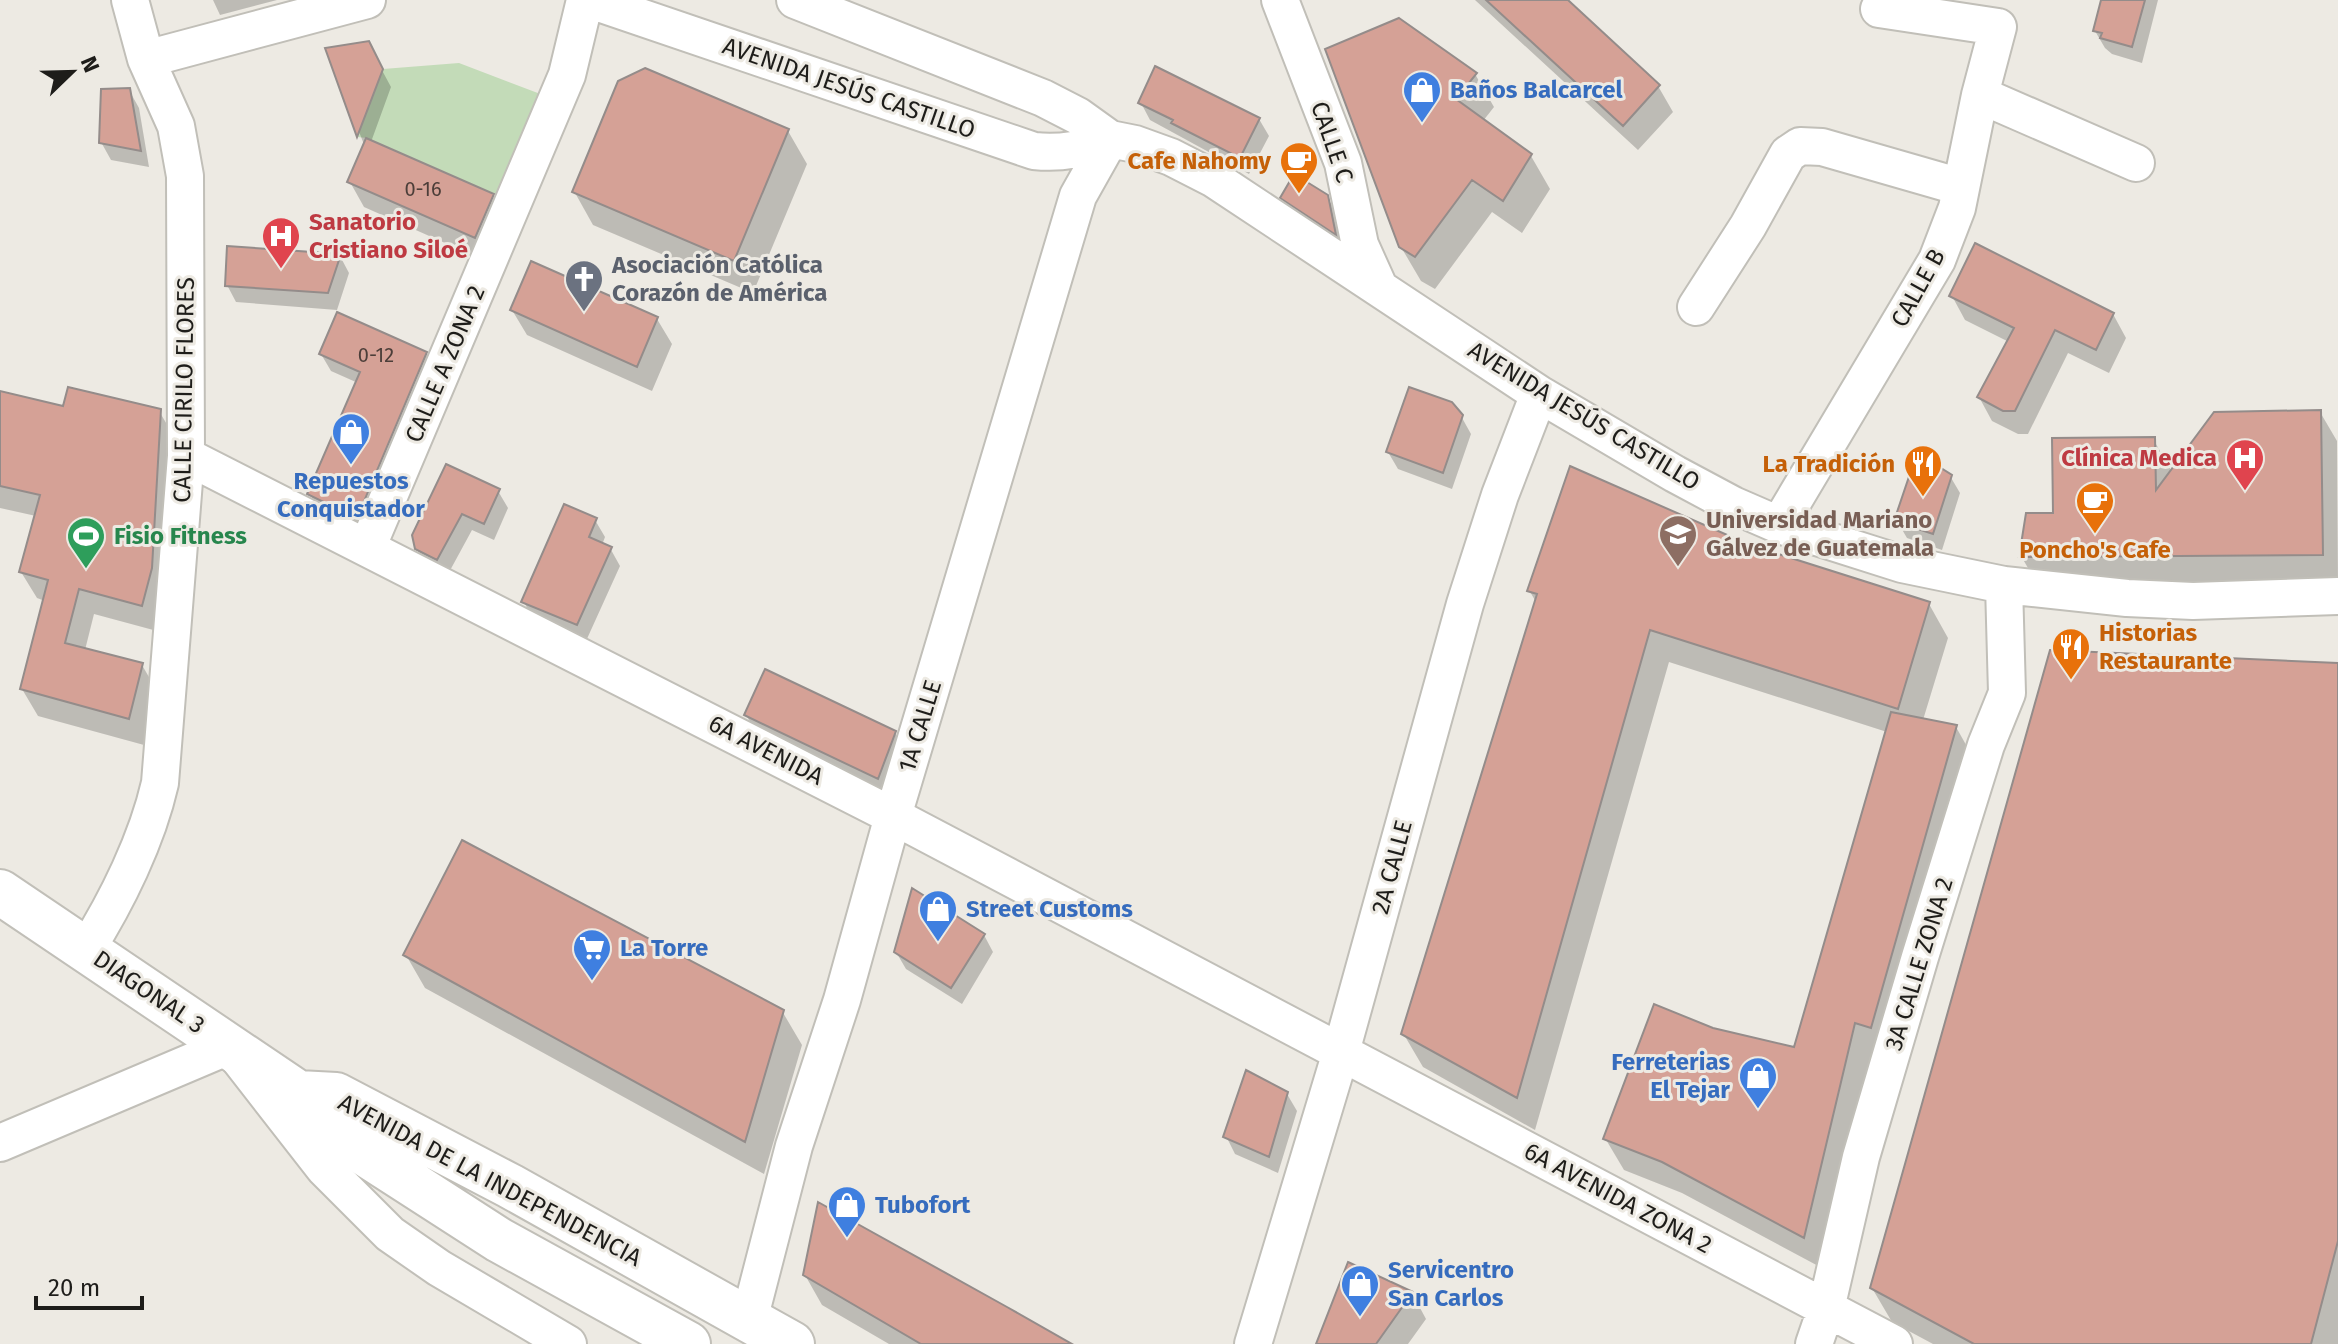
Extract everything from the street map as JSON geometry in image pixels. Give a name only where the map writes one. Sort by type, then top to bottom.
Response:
[{"type":"main road","name":"DIAGONAL 3","points":[[0,892],[298,1093]]},
{"type":"main road","name":"AVENIDA DE LA INDEPENDENCIA","points":[[298,1093],[336,1095],[510,1186],[792,1344]]},
{"type":"main road","name":"AVENIDA DE LA INDEPENDENCIA","points":[[298,1093],[322,1126],[499,1240],[688,1344]]},
{"type":"street","points":[[130,0],[146,59],[367,0]]},
{"type":"street","name":"AVENIDA JESÚS CASTILLO","points":[[588,0],[1034,151],[1058,153],[1083,149],[1110,139]]},
{"type":"street","name":"CALLE A ZONA 2","points":[[367,548],[567,75],[588,0]]},
{"type":"street","name":"AVENIDA JESÚS CASTILLO","points":[[795,0],[1043,98],[1078,116],[1110,139],[1171,157],[1214,179],[1539,394],[1687,480],[1779,525],[1902,564],[2004,585],[2127,598],[2180,600],[2338,596]]},
{"type":"street","name":"CALLE C","points":[[1280,0],[1343,163],[1360,245],[1378,285]]},
{"type":"street","name":"CALLE B","points":[[1779,525],[1937,260],[1951,227],[1998,27],[1879,9]]},
{"type":"street","name":"CALLE CIRILO FLORES","points":[[86,950],[109,914],[155,808],[160,783],[186,456],[185,176],[176,126],[146,59]]},
{"type":"street","points":[[1980,95],[2136,163]]},
{"type":"street","name":"1A CALLE","points":[[749,1320],[794,1146],[842,1000],[893,816],[1078,196],[1110,139]]},
{"type":"street","points":[[1696,307],[1748,226],[1788,154],[1800,146],[1822,147],[1961,187]]},
{"type":"street","name":"2A CALLE","points":[[1253,1344],[1341,1052],[1465,604],[1500,495],[1539,394]]},
{"type":"street","name":"6A AVENIDA","points":[[186,456],[893,816],[1341,1052]]},
{"type":"street","name":"3A CALLE ZONA 2","points":[[1814,1344],[1826,1309],[1861,1157],[1986,745],[2007,693],[2004,585]]},
{"type":"street","points":[[0,1143],[229,1046],[324,1168],[390,1234],[439,1268],[568,1344]]},
{"type":"street","name":"6A AVENIDA ZONA 2","points":[[1341,1052],[1894,1344]]},
{"type":"green space","points":[[459,63],[543,95],[499,196],[367,138],[357,137],[383,69]]},
{"type":"building","points":[[1486,0],[1568,0],[1660,85],[1623,126]]},
{"type":"building","points":[[2101,0],[2145,0],[2132,47],[2100,38],[2102,33],[2093,31]]},
{"type":"building","name":"Baños Balcarcel","points":[[1399,18],[1477,73],[1456,99],[1532,154],[1503,201],[1472,180],[1415,257],[1399,247],[1325,49]]},
{"type":"building","points":[[369,41],[383,69],[357,137],[325,48]]},
{"type":"building","points":[[1155,66],[1260,118],[1240,158],[1138,103]]},
{"type":"building","points":[[645,68],[789,129],[734,261],[572,192],[618,81]]},
{"type":"building","points":[[130,88],[141,151],[99,143],[101,89]]},
{"type":"building","points":[[366,138],[494,194],[475,238],[347,182]]},
{"type":"building","points":[[1294,174],[1328,195],[1336,235],[1280,198]]},
{"type":"building","points":[[1975,243],[2114,313],[2096,350],[2055,330],[2015,411],[2003,411],[1977,397],[2014,328],[1949,296]]},
{"type":"building","name":"Sanatorio Cristiano Siloé","points":[[227,246],[341,254],[328,293],[225,286]]},
{"type":"building","name":"Asociación Católica Corazón de América","points":[[531,261],[658,317],[637,367],[510,310]]},
{"type":"building","points":[[337,312],[427,352],[357,518],[307,494],[360,372],[319,354]]},
{"type":"building","points":[[68,387],[161,409],[152,568],[142,606],[79,589],[65,643],[143,663],[129,719],[20,689],[48,580],[19,572],[40,495],[0,486],[0,391],[63,406]]},
{"type":"building","points":[[1409,387],[1452,402],[1463,415],[1443,473],[1386,452]]},
{"type":"building","points":[[2321,410],[2323,555],[2019,557],[2026,513],[2053,513],[2052,438],[2155,437],[2156,490],[2214,412]]},
{"type":"building","name":"La Tradición","points":[[1917,453],[1952,475],[1933,534],[1894,521]]},
{"type":"building","points":[[446,464],[500,489],[484,524],[462,514],[437,560],[415,549],[412,535]]},
{"type":"building","points":[[1570,466],[1750,545],[1930,602],[1898,709],[1650,630],[1517,1098],[1401,1034],[1537,594],[1527,591]]},
{"type":"building","points":[[564,504],[597,518],[589,537],[612,547],[577,625],[521,602]]},
{"type":"building","points":[[2050,650],[2338,663],[2338,1241],[2311,1344],[1974,1344],[1870,1288]]},
{"type":"building","points":[[765,669],[896,731],[878,779],[744,715]]},
{"type":"building","points":[[1891,712],[1957,725],[1871,1028],[1855,1023],[1804,1238],[1662,1162],[1603,1139],[1654,1004],[1713,1028],[1794,1047]]},
{"type":"building","name":"La Torre","points":[[462,840],[784,1010],[745,1142],[403,955]]},
{"type":"building","name":"Street Customs","points":[[912,888],[985,934],[951,988],[894,952]]},
{"type":"building","points":[[1246,1070],[1288,1092],[1269,1157],[1223,1137]]},
{"type":"building","name":"Tubofort","points":[[818,1202],[1072,1344],[921,1344],[803,1275]]},
{"type":"building","name":"Servicentro San Carlos","points":[[1348,1262],[1413,1292],[1376,1344],[1316,1344]]},
{"type":"place","name":"Baños Balcarcel","points":[[1422,124]]},
{"type":"place","name":"Cafe Nahomy","points":[[1299,195]]},
{"type":"place","name":"Sanatorio Cristiano Siloé","points":[[281,270]]},
{"type":"place","name":"Asociación Católica Corazón de América","points":[[584,313]]},
{"type":"place","name":"Repuestos Conquistador","points":[[351,466]]},
{"type":"place","name":"Clínica Medica","points":[[2245,492]]},
{"type":"place","name":"La Tradición","points":[[1923,498]]},
{"type":"place","name":"Poncho's Cafe","points":[[2095,535]]},
{"type":"place","name":"Universidad Mariano Gálvez de Guatemala","points":[[1678,568]]},
{"type":"place","name":"Fisio Fitness","points":[[86,570]]},
{"type":"place","name":"Historias Restaurante","points":[[2071,681]]},
{"type":"place","name":"Street Customs","points":[[938,943]]},
{"type":"place","name":"La Torre","points":[[592,982]]},
{"type":"place","name":"Ferreterias El Tejar","points":[[1758,1110]]},
{"type":"place","name":"Tubofort","points":[[847,1239]]},
{"type":"place","name":"Servicentro San Carlos","points":[[1360,1318]]}]
